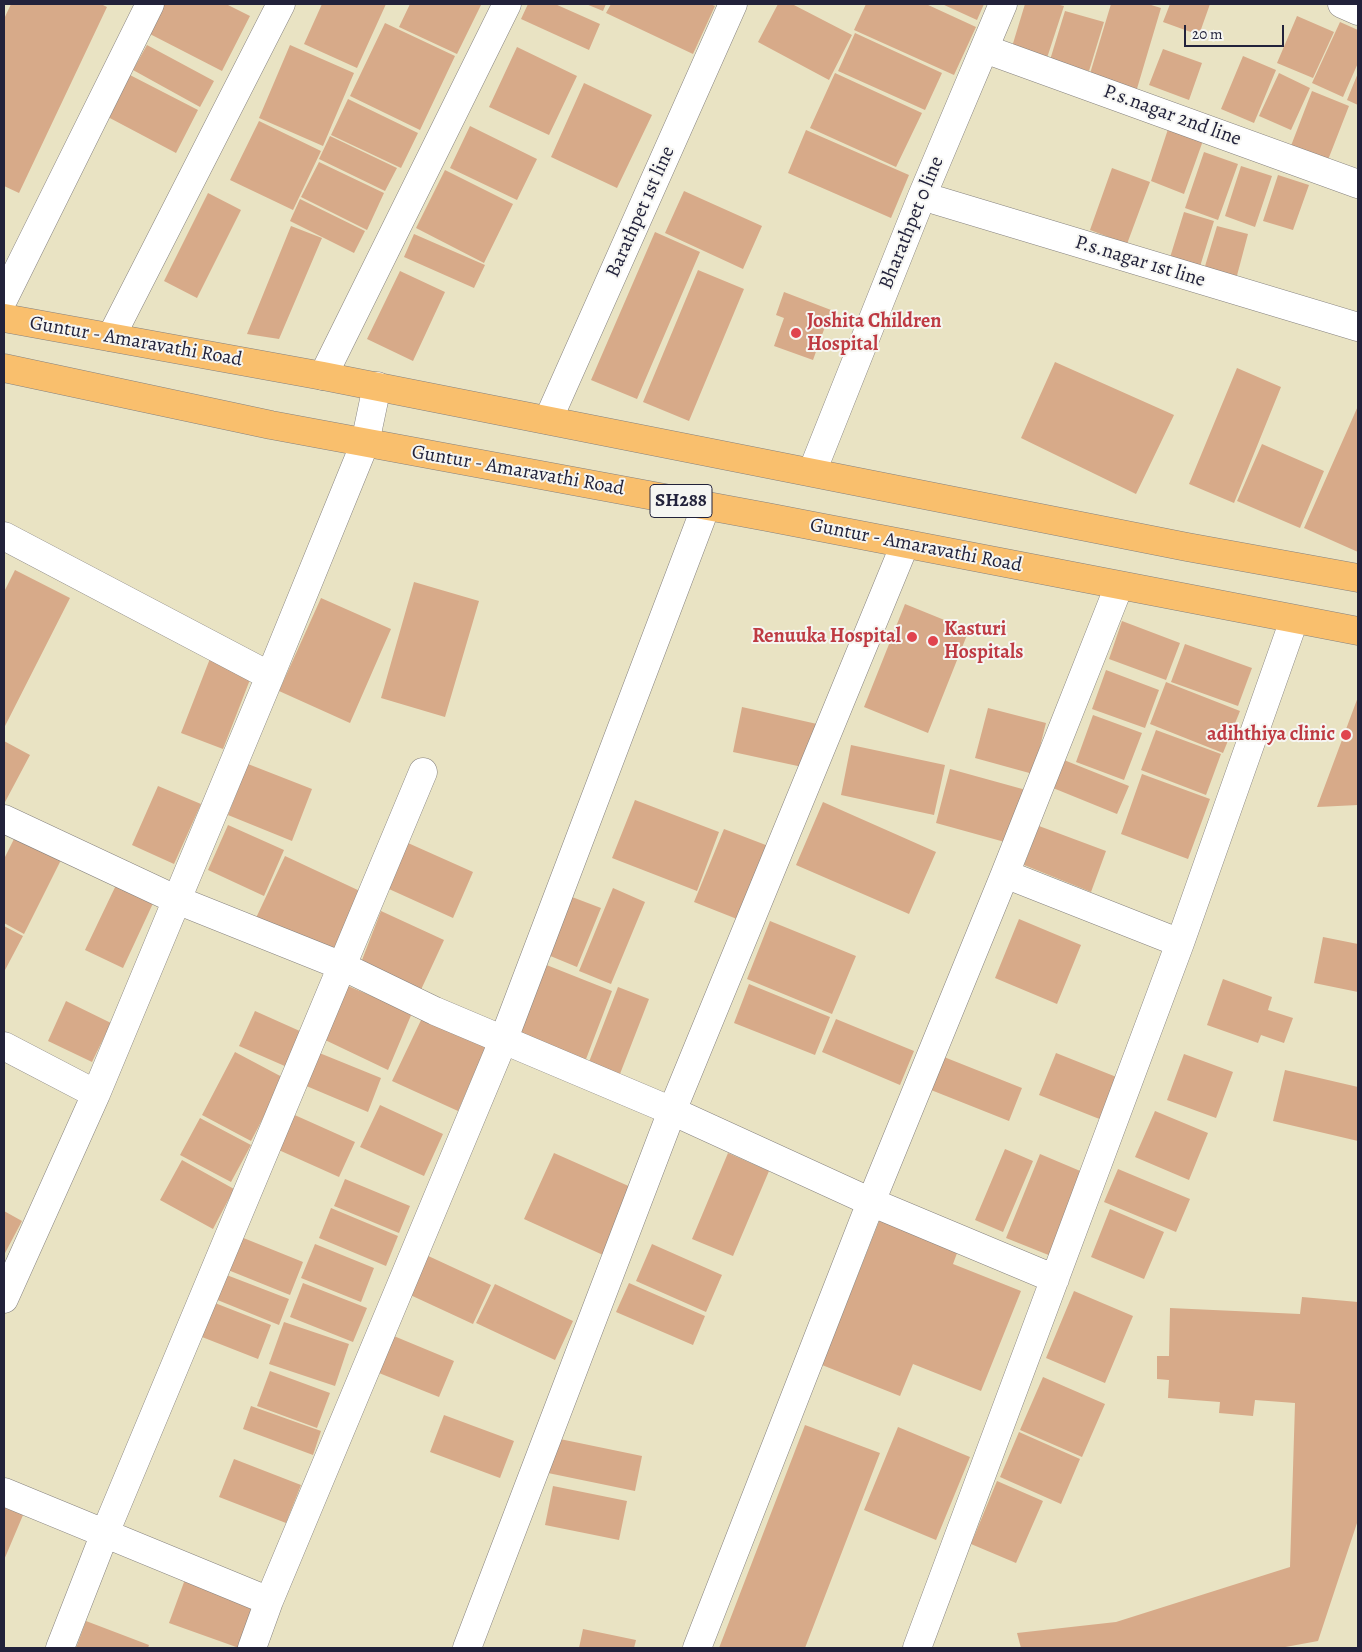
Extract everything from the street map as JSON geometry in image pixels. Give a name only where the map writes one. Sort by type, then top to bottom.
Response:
[{"type":"main road","name":"Guntur - Amaravathi Road","points":[[4,318],[377,386],[1187,547],[1358,578]]},
{"type":"main road","name":"Guntur - Amaravathi Road","points":[[4,368],[365,443],[706,506],[1358,631]]},
{"type":"street","points":[[4,298],[150,4]]},
{"type":"street","points":[[111,337],[281,4]]},
{"type":"street","points":[[323,376],[507,4]]},
{"type":"street","name":"Barathpet 1st line","points":[[548,420],[733,4]]},
{"type":"street","name":"Bharathpet 0 line","points":[[812,472],[922,196],[1003,4]]},
{"type":"street","points":[[1342,4],[1358,12]]},
{"type":"street","name":"P.s.nagar 2nd line","points":[[985,49],[1358,184]]},
{"type":"street","name":"P.s.nagar 1st line","points":[[922,196],[1358,327]]},
{"type":"street","points":[[4,1299],[96,1094],[270,676],[365,443],[377,386]]},
{"type":"street","points":[[252,1648],[502,1041],[706,506]]},
{"type":"street","points":[[4,536],[270,676]]},
{"type":"street","points":[[467,1648],[672,1112],[904,544]]},
{"type":"street","points":[[697,1648],[871,1202],[1005,874],[1119,586]]},
{"type":"street","points":[[917,1648],[1180,943],[1294,620]]},
{"type":"street","points":[[60,1648],[104,1533],[423,772]]},
{"type":"street","points":[[4,819],[177,900],[342,966],[436,1012],[502,1041],[672,1112],[871,1202],[1055,1279]]},
{"type":"street","points":[[1005,874],[1180,943]]},
{"type":"street","points":[[4,1046],[96,1094]]},
{"type":"street","points":[[4,1492],[270,1601]]},
{"type":"building","points":[[11,4],[101,4],[107,7],[19,193],[4,186],[4,19]]},
{"type":"building","points":[[163,4],[226,4],[250,16],[222,71],[148,33]]},
{"type":"building","points":[[322,4],[386,4],[357,68],[304,44]]},
{"type":"building","points":[[410,4],[481,5],[457,54],[399,27]]},
{"type":"building","points":[[528,4],[555,4],[600,24],[589,50],[521,19]]},
{"type":"building","points":[[586,4],[606,4],[603,11]]},
{"type":"building","points":[[611,4],[710,4],[715,6],[693,54],[606,13]]},
{"type":"building","points":[[778,4],[792,4],[852,35],[829,80],[758,42]]},
{"type":"building","points":[[866,4],[926,4],[976,27],[954,75],[854,30]]},
{"type":"building","points":[[942,4],[984,4],[977,20]]},
{"type":"building","points":[[1025,4],[1056,4],[1064,6],[1046,61],[1011,50]]},
{"type":"building","points":[[1111,4],[1148,4],[1161,8],[1136,92],[1089,77]]},
{"type":"building","points":[[1170,4],[1210,4],[1199,35],[1163,22]]},
{"type":"building","points":[[1065,11],[1104,22],[1089,71],[1050,60]]},
{"type":"building","points":[[1297,16],[1334,32],[1313,78],[1277,63]]},
{"type":"building","points":[[1340,22],[1358,30],[1358,63],[1343,97],[1312,83]]},
{"type":"building","points":[[385,23],[455,56],[420,130],[350,96]]},
{"type":"building","points":[[855,33],[942,73],[925,110],[838,71]]},
{"type":"building","points":[[147,45],[214,81],[200,107],[133,70]]},
{"type":"building","points":[[290,45],[354,73],[323,146],[259,118]]},
{"type":"building","points":[[517,47],[577,76],[549,135],[489,107]]},
{"type":"building","points":[[1163,49],[1202,63],[1189,100],[1149,85]]},
{"type":"building","points":[[1243,56],[1276,70],[1254,123],[1221,109]]},
{"type":"building","points":[[835,73],[922,113],[896,167],[810,128]]},
{"type":"building","points":[[1279,73],[1310,88],[1291,130],[1259,116]]},
{"type":"building","points":[[1358,73],[1358,105],[1347,100]]},
{"type":"building","points":[[128,74],[198,110],[176,153],[106,116]]},
{"type":"building","points":[[584,83],[652,115],[617,188],[551,157]]},
{"type":"building","points":[[1312,91],[1349,106],[1326,165],[1289,151]]},
{"type":"building","points":[[348,99],[418,133],[401,168],[331,135]]},
{"type":"building","points":[[259,121],[321,151],[293,210],[230,180]]},
{"type":"building","points":[[1170,123],[1205,135],[1184,194],[1151,181]]},
{"type":"building","points":[[470,126],[537,159],[517,200],[450,168]]},
{"type":"building","points":[[806,130],[909,175],[891,218],[788,173]]},
{"type":"building","points":[[330,136],[397,168],[385,191],[319,159]]},
{"type":"building","points":[[1204,152],[1238,164],[1218,220],[1185,208]]},
{"type":"building","points":[[319,162],[384,193],[367,230],[301,197]]},
{"type":"building","points":[[1241,166],[1272,176],[1255,227],[1225,216]]},
{"type":"building","points":[[1112,168],[1150,182],[1127,244],[1090,230]]},
{"type":"building","points":[[445,170],[513,204],[484,263],[416,228]]},
{"type":"building","points":[[1278,175],[1309,185],[1293,230],[1263,221]]},
{"type":"building","points":[[684,191],[762,226],[743,269],[665,233]]},
{"type":"building","points":[[208,193],[241,210],[197,298],[164,281]]},
{"type":"building","points":[[300,199],[365,231],[354,253],[290,221]]},
{"type":"building","points":[[1184,212],[1214,221],[1198,273],[1168,264]]},
{"type":"building","points":[[291,226],[322,238],[279,339],[247,334]]},
{"type":"building","points":[[1217,226],[1248,234],[1235,283],[1203,273]]},
{"type":"building","points":[[655,232],[700,252],[637,399],[591,380]]},
{"type":"building","points":[[414,234],[485,265],[474,288],[404,257]]},
{"type":"building","points":[[698,270],[744,289],[689,421],[643,402]]},
{"type":"building","points":[[400,271],[445,292],[413,361],[367,339]]},
{"type":"building","points":[[784,292],[831,310],[813,360],[774,346],[784,318],[776,315]]},
{"type":"building","points":[[1055,362],[1174,415],[1136,494],[1021,438]]},
{"type":"building","points":[[1237,368],[1281,387],[1234,503],[1189,484]]},
{"type":"building","points":[[1358,406],[1358,552],[1304,528]]},
{"type":"building","points":[[1262,444],[1324,471],[1300,528],[1237,501]]},
{"type":"building","points":[[15,570],[70,598],[4,728],[4,592]]},
{"type":"building","points":[[414,582],[479,601],[445,717],[381,698]]},
{"type":"building","points":[[321,598],[391,629],[350,723],[279,691]]},
{"type":"building","points":[[905,604],[969,630],[928,733],[864,707]]},
{"type":"building","points":[[1122,621],[1180,643],[1166,680],[1109,659]]},
{"type":"building","points":[[1185,644],[1252,668],[1238,706],[1171,682]]},
{"type":"building","points":[[211,656],[253,672],[223,749],[181,733]]},
{"type":"building","points":[[1106,670],[1159,690],[1145,728],[1092,709]]},
{"type":"building","points":[[1166,682],[1240,711],[1223,753],[1150,724]]},
{"type":"building","points":[[1358,697],[1358,805],[1317,807]]},
{"type":"building","points":[[742,707],[817,724],[807,768],[733,752]]},
{"type":"building","points":[[988,708],[1046,723],[1033,774],[975,758]]},
{"type":"building","points":[[1093,715],[1142,733],[1124,780],[1076,762]]},
{"type":"building","points":[[1156,730],[1221,754],[1206,795],[1141,770]]},
{"type":"building","points":[[4,741],[30,755],[4,804]]},
{"type":"building","points":[[851,745],[945,765],[934,815],[841,795]]},
{"type":"building","points":[[1064,760],[1129,786],[1117,814],[1053,788]]},
{"type":"building","points":[[248,764],[312,789],[292,841],[228,815]]},
{"type":"building","points":[[950,769],[1026,790],[1012,844],[936,823]]},
{"type":"building","points":[[1142,774],[1210,799],[1188,859],[1121,834]]},
{"type":"building","points":[[158,786],[201,804],[174,864],[132,845]]},
{"type":"building","points":[[635,800],[719,832],[697,891],[612,858]]},
{"type":"building","points":[[823,802],[936,852],[909,914],[796,865]]},
{"type":"building","points":[[228,825],[284,850],[264,896],[208,870]]},
{"type":"building","points":[[1039,826],[1106,851],[1091,892],[1024,865]]},
{"type":"building","points":[[724,829],[771,847],[742,921],[694,902]]},
{"type":"building","points":[[17,833],[63,856],[24,934],[4,923],[4,859]]},
{"type":"building","points":[[408,843],[473,872],[453,918],[389,889]]},
{"type":"building","points":[[285,856],[362,892],[333,954],[256,918]]},
{"type":"building","points":[[118,881],[155,899],[123,968],[85,950]]},
{"type":"building","points":[[613,888],[645,902],[611,984],[579,971]]},
{"type":"building","points":[[572,897],[601,908],[577,967],[548,955]]},
{"type":"building","points":[[381,911],[444,940],[419,994],[362,960]]},
{"type":"building","points":[[1019,919],[1081,945],[1057,1004],[995,978]]},
{"type":"building","points":[[770,921],[856,956],[832,1014],[747,979]]},
{"type":"building","points":[[4,926],[23,936],[4,972]]},
{"type":"building","points":[[1323,937],[1358,944],[1358,992],[1314,983]]},
{"type":"building","points":[[544,964],[612,991],[583,1067],[514,1040]]},
{"type":"building","points":[[1223,979],[1272,997],[1268,1010],[1293,1018],[1284,1043],[1261,1035],[1258,1043],[1207,1025]]},
{"type":"building","points":[[749,984],[830,1017],[815,1055],[734,1023]]},
{"type":"building","points":[[348,986],[412,1013],[388,1070],[323,1039]]},
{"type":"building","points":[[618,987],[649,999],[618,1079],[587,1067]]},
{"type":"building","points":[[66,1001],[111,1023],[92,1062],[48,1041]]},
{"type":"building","points":[[255,1011],[302,1032],[287,1067],[239,1046]]},
{"type":"building","points":[[422,1018],[486,1046],[458,1111],[392,1081]]},
{"type":"building","points":[[836,1019],[914,1051],[900,1085],[822,1052]]},
{"type":"building","points":[[235,1052],[284,1078],[251,1141],[202,1115]]},
{"type":"building","points":[[317,1052],[381,1078],[368,1112],[304,1085]]},
{"type":"building","points":[[1056,1053],[1124,1080],[1107,1122],[1039,1095]]},
{"type":"building","points":[[1184,1054],[1233,1072],[1216,1118],[1167,1100]]},
{"type":"building","points":[[944,1057],[1022,1088],[1009,1121],[931,1090]]},
{"type":"building","points":[[1285,1070],[1358,1087],[1358,1141],[1273,1121]]},
{"type":"building","points":[[380,1105],[443,1134],[424,1176],[360,1147]]},
{"type":"building","points":[[1155,1111],[1208,1133],[1189,1180],[1135,1157]]},
{"type":"building","points":[[288,1112],[355,1142],[339,1177],[272,1147]]},
{"type":"building","points":[[200,1118],[251,1145],[231,1182],[180,1155]]},
{"type":"building","points":[[1005,1149],[1033,1161],[1003,1232],[975,1220]]},
{"type":"building","points":[[554,1153],[633,1188],[603,1255],[524,1219]]},
{"type":"building","points":[[728,1153],[769,1171],[733,1256],[692,1239]]},
{"type":"building","points":[[1040,1154],[1085,1173],[1051,1256],[1006,1238]]},
{"type":"building","points":[[182,1160],[234,1189],[213,1229],[160,1200]]},
{"type":"building","points":[[1118,1169],[1190,1199],[1176,1232],[1104,1202]]},
{"type":"building","points":[[345,1179],[410,1206],[399,1233],[334,1206]]},
{"type":"building","points":[[331,1208],[398,1236],[386,1266],[319,1238]]},
{"type":"building","points":[[1110,1209],[1164,1232],[1144,1279],[1091,1257]]},
{"type":"building","points":[[4,1211],[22,1221],[4,1255]]},
{"type":"building","points":[[882,1214],[960,1245],[953,1264],[1021,1291],[981,1391],[913,1364],[900,1396],[822,1365]]},
{"type":"building","points":[[241,1237],[303,1262],[290,1295],[228,1270]]},
{"type":"building","points":[[315,1244],[374,1268],[361,1302],[301,1278]]},
{"type":"building","points":[[652,1244],[722,1275],[706,1312],[636,1281]]},
{"type":"building","points":[[424,1254],[491,1285],[473,1324],[406,1293]]},
{"type":"building","points":[[224,1274],[289,1299],[279,1325],[215,1299]]},
{"type":"building","points":[[303,1283],[367,1308],[353,1342],[290,1317]]},
{"type":"building","points":[[629,1283],[705,1316],[693,1345],[616,1312]]},
{"type":"building","points":[[495,1284],[573,1321],[555,1360],[476,1323]]},
{"type":"building","points":[[1074,1291],[1133,1316],[1105,1383],[1046,1358]]},
{"type":"building","points":[[1302,1297],[1358,1302],[1358,1520],[1318,1641],[1280,1648],[1021,1648],[1017,1633],[1116,1622],[1290,1567],[1295,1403],[1255,1400],[1253,1416],[1219,1413],[1220,1402],[1168,1398],[1169,1380],[1157,1379],[1157,1356],[1169,1356],[1170,1308],[1300,1314]]},
{"type":"building","points":[[215,1303],[271,1325],[258,1359],[202,1337]]},
{"type":"building","points":[[284,1322],[349,1344],[335,1386],[269,1364]]},
{"type":"building","points":[[389,1334],[454,1361],[439,1397],[374,1371]]},
{"type":"building","points":[[270,1371],[330,1393],[317,1428],[257,1406]]},
{"type":"building","points":[[1043,1377],[1105,1404],[1082,1457],[1020,1430]]},
{"type":"building","points":[[251,1406],[321,1431],[313,1455],[243,1429]]},
{"type":"building","points":[[444,1415],[514,1441],[500,1478],[430,1452]]},
{"type":"building","points":[[805,1425],[880,1453],[805,1648],[719,1648]]},
{"type":"building","points":[[898,1427],[970,1457],[936,1540],[864,1510]]},
{"type":"building","points":[[1019,1432],[1080,1459],[1061,1504],[1000,1477]]},
{"type":"building","points":[[555,1438],[642,1456],[635,1491],[548,1473]]},
{"type":"building","points":[[234,1459],[301,1485],[286,1523],[219,1497]]},
{"type":"building","points":[[997,1481],[1043,1501],[1016,1563],[971,1544]]},
{"type":"building","points":[[553,1486],[627,1501],[619,1540],[545,1525]]},
{"type":"building","points":[[4,1499],[26,1508],[4,1560]]},
{"type":"building","points":[[187,1574],[258,1600],[239,1648],[169,1623]]},
{"type":"building","points":[[86,1621],[149,1645],[148,1648],[76,1648]]},
{"type":"building","points":[[583,1629],[636,1640],[634,1648],[579,1648]]},
{"type":"place","name":"Joshita Children Hospital","points":[[796,333]]},
{"type":"place","name":"Renuuka Hospital","points":[[912,637]]},
{"type":"place","name":"Kasturi Hospitals","points":[[933,641]]},
{"type":"place","name":"adihthiya clinic","points":[[1346,735]]}]
